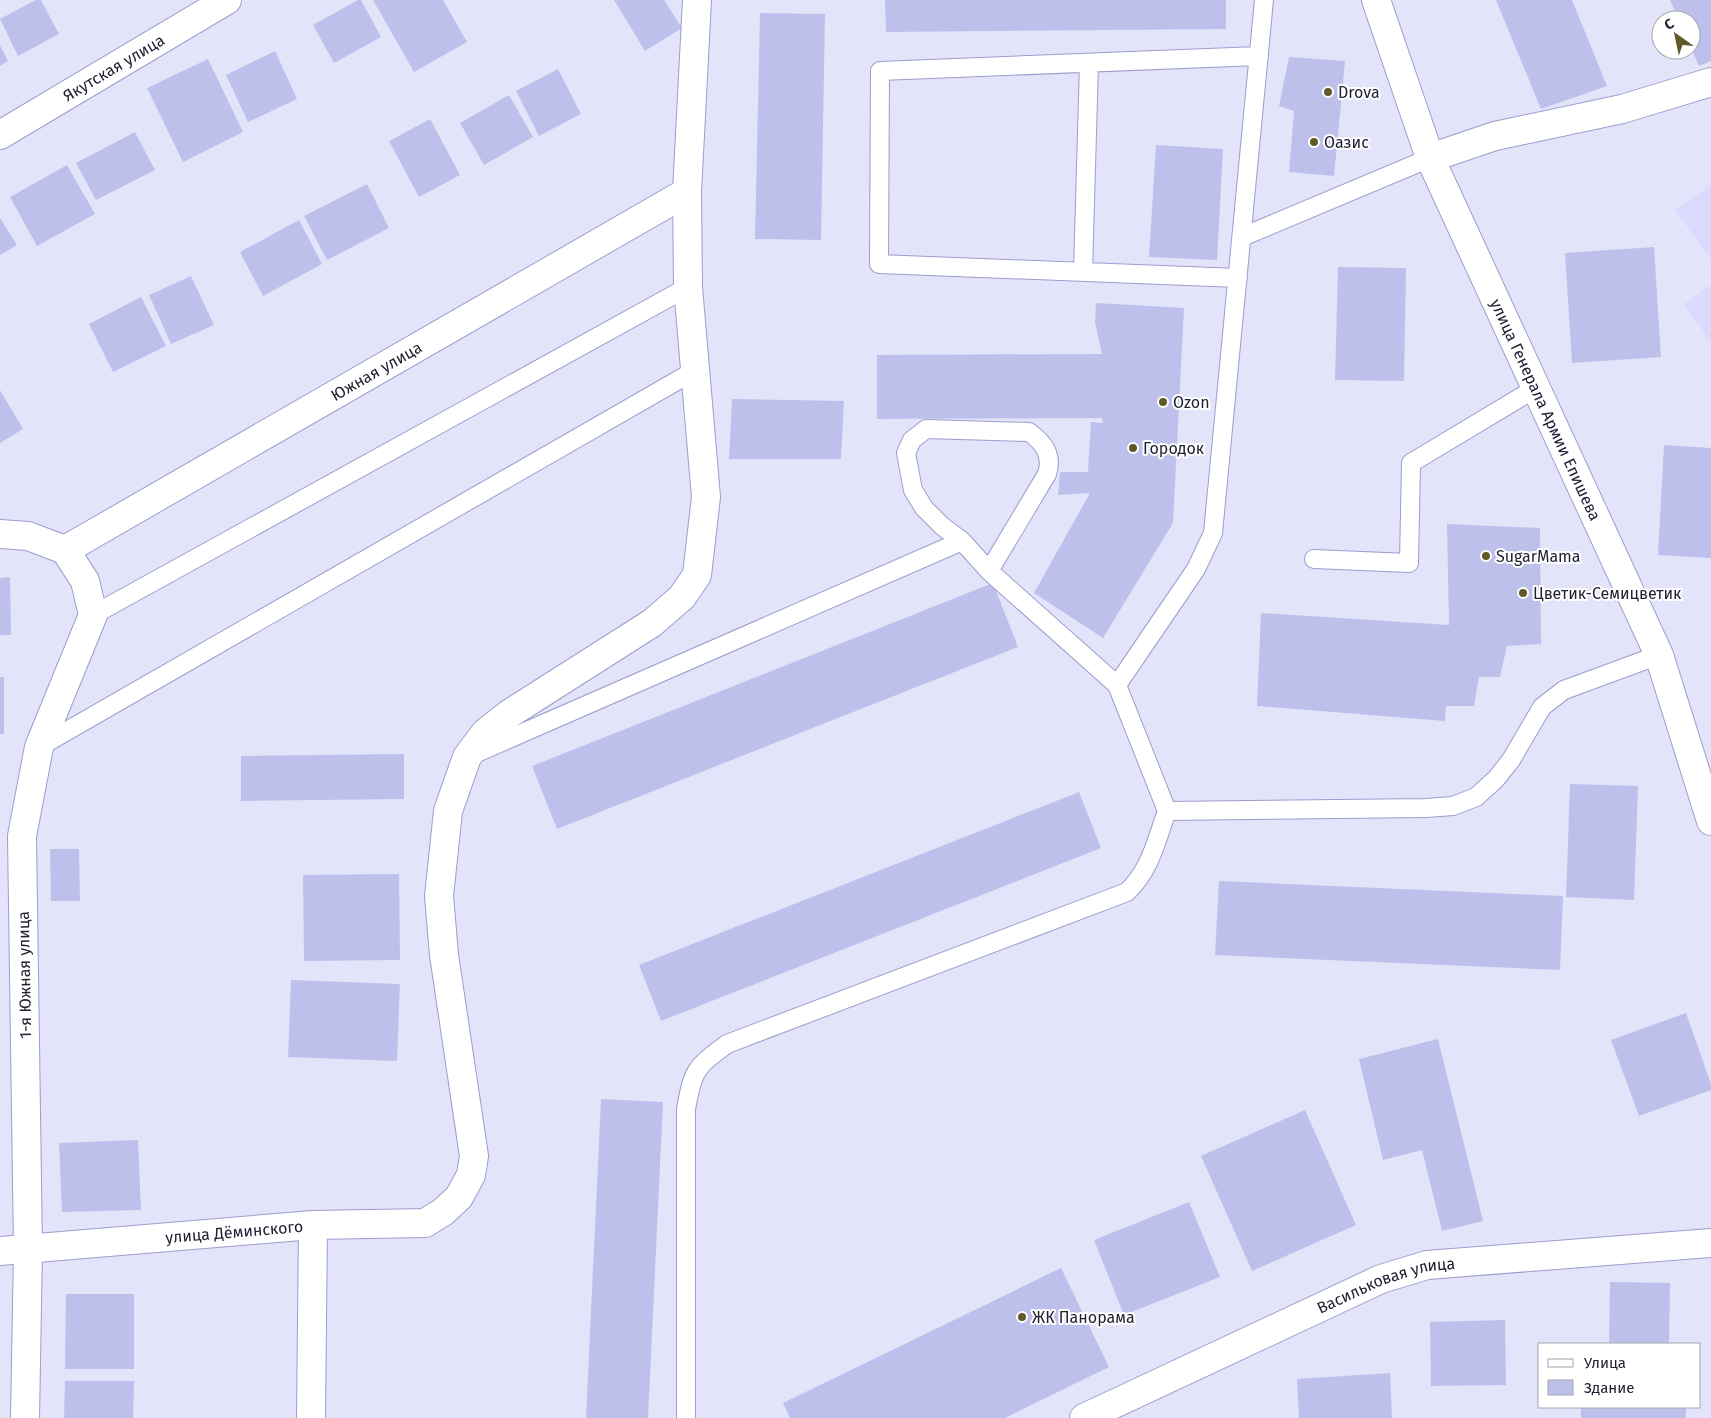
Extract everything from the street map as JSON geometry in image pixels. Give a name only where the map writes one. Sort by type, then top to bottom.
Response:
[{"type":"street","name":"Якутская улица","points":[[0,135],[227,0]]},
{"type":"street","points":[[467,757],[485,733],[509,714],[652,623],[682,597],[697,575],[706,498],[688,287],[687,192],[698,0]]},
{"type":"street","name":"улица Генерала Армии Епишева","points":[[1376,0],[1430,158],[1659,655],[1711,821]]},
{"type":"street","points":[[1430,158],[1495,136],[1622,109],[1711,82]]},
{"type":"street","name":"Южная улица","points":[[65,550],[687,192]]},
{"type":"street","points":[[0,534],[28,536],[65,550],[85,580],[93,615]]},
{"type":"street","name":"1-я Южная улица","points":[[25,1418],[28,1250],[22,836],[39,747],[93,615]]},
{"type":"street","name":"улица Дёминского","points":[[0,1251],[313,1225],[424,1223],[443,1212],[459,1197],[470,1176],[474,1156],[444,955],[439,896],[448,811],[467,757]]},
{"type":"street","points":[[311,1418],[313,1225]]},
{"type":"street","name":"Васильковая улица","points":[[1084,1418],[1381,1279],[1427,1265],[1711,1243]]},
{"type":"lane","points":[[1117,685],[1196,568],[1213,533],[1264,0]]},
{"type":"lane","points":[[1238,278],[879,264],[880,71],[1259,56]]},
{"type":"lane","points":[[1084,272],[1089,63]]},
{"type":"lane","points":[[1242,237],[1430,158]]},
{"type":"lane","points":[[93,615],[688,287]]},
{"type":"lane","points":[[39,747],[694,370]]},
{"type":"lane","points":[[1314,558],[1409,562],[1411,463],[1536,388]]},
{"type":"lane","points":[[686,1418],[686,1109],[689,1089],[697,1067],[727,1044],[1126,892],[1143,874],[1167,811],[1117,685],[989,571],[962,540],[942,526],[918,500],[913,490],[906,453],[912,440],[926,429],[1029,432],[1047,450],[1050,462],[1047,474],[989,571]]},
{"type":"lane","points":[[467,757],[962,540]]},
{"type":"lane","points":[[1167,811],[1426,808],[1453,806],[1476,796],[1496,779],[1511,760],[1542,707],[1564,690],[1659,655]]},
{"type":"shaded area","points":[[1711,185],[1711,259],[1675,210]]},
{"type":"shaded area","points":[[1711,285],[1711,342],[1684,304]]},
{"type":"building","points":[[36,0],[41,0],[59,34],[18,56],[0,19]]},
{"type":"building","points":[[361,0],[381,37],[334,63],[313,25]]},
{"type":"building","points":[[373,0],[443,0],[467,42],[414,72]]},
{"type":"building","points":[[614,0],[664,0],[682,28],[645,51]]},
{"type":"building","points":[[885,0],[1226,0],[1226,29],[886,32]]},
{"type":"building","points":[[1496,0],[1572,0],[1607,86],[1541,109]]},
{"type":"building","points":[[1670,0],[1711,0],[1711,61],[1699,66],[1696,60],[1701,60],[1701,10],[1674,10]]},
{"type":"building","points":[[760,13],[825,14],[821,240],[755,239]]},
{"type":"building","points":[[0,45],[8,61],[0,66]]},
{"type":"building","points":[[275,51],[297,99],[248,122],[226,75]]},
{"type":"building","name":"Оазис","points":[[1289,57],[1345,61],[1334,176],[1289,172],[1294,111],[1279,106]]},
{"type":"building","points":[[208,59],[243,132],[183,162],[147,88]]},
{"type":"building","points":[[558,69],[581,114],[539,136],[516,91]]},
{"type":"building","points":[[509,95],[533,137],[484,165],[460,123]]},
{"type":"building","points":[[430,119],[460,175],[419,197],[389,141]]},
{"type":"building","points":[[135,132],[155,170],[96,200],[76,163]]},
{"type":"building","points":[[1156,145],[1223,149],[1217,260],[1149,257]]},
{"type":"building","points":[[67,165],[95,214],[37,246],[10,197]]},
{"type":"building","points":[[367,184],[389,228],[327,260],[304,216]]},
{"type":"building","points":[[0,218],[17,245],[0,255]]},
{"type":"building","points":[[299,220],[322,264],[263,296],[240,252]]},
{"type":"building","points":[[1654,247],[1661,357],[1572,363],[1565,253]]},
{"type":"building","points":[[1338,267],[1406,268],[1404,381],[1335,380]]},
{"type":"building","points":[[191,276],[214,325],[171,344],[149,295]]},
{"type":"building","points":[[141,297],[166,346],[113,372],[89,324]]},
{"type":"building","name":"Городок","points":[[1096,303],[1184,308],[1173,523],[1103,638],[1034,593],[1090,493],[1058,495],[1060,472],[1088,472],[1091,422],[1103,423],[1102,418],[877,419],[877,355],[1102,354],[1095,322]]},
{"type":"building","points":[[0,390],[23,429],[0,443]]},
{"type":"building","points":[[732,399],[844,401],[841,459],[729,459]]},
{"type":"building","points":[[1664,445],[1711,448],[1711,558],[1658,555]]},
{"type":"building","points":[[1447,524],[1540,528],[1541,644],[1507,646],[1500,677],[1479,677],[1474,706],[1446,706],[1445,721],[1257,706],[1261,613],[1449,625]]},
{"type":"building","points":[[10,577],[11,635],[0,635],[0,578]]},
{"type":"building","points":[[993,583],[1018,647],[557,829],[532,766]]},
{"type":"building","points":[[0,677],[4,677],[4,734],[0,734]]},
{"type":"building","points":[[404,754],[404,799],[241,801],[241,756]]},
{"type":"building","points":[[1570,784],[1638,786],[1634,900],[1566,897]]},
{"type":"building","points":[[1079,792],[1101,848],[661,1021],[639,965]]},
{"type":"building","points":[[50,849],[79,849],[80,901],[51,901]]},
{"type":"building","points":[[399,874],[400,960],[304,961],[303,875]]},
{"type":"building","points":[[1219,881],[1563,896],[1560,970],[1215,955]]},
{"type":"building","points":[[291,980],[400,984],[397,1061],[288,1057]]},
{"type":"building","points":[[1686,1013],[1711,1084],[1711,1090],[1639,1116],[1611,1040]]},
{"type":"building","points":[[1438,1039],[1483,1221],[1442,1231],[1422,1150],[1383,1160],[1359,1059]]},
{"type":"building","points":[[601,1099],[663,1102],[648,1418],[586,1418]]},
{"type":"building","points":[[1305,1110],[1356,1225],[1252,1271],[1201,1156]]},
{"type":"building","points":[[138,1140],[141,1210],[62,1212],[59,1143]]},
{"type":"building","points":[[1189,1202],[1220,1277],[1124,1315],[1094,1240]]},
{"type":"building","name":"ЖК Панорама","points":[[1061,1268],[1109,1367],[1005,1418],[790,1418],[783,1403]]},
{"type":"building","points":[[1610,1282],[1670,1283],[1669,1343],[1609,1343]]},
{"type":"building","points":[[66,1294],[134,1294],[134,1369],[65,1369]]},
{"type":"building","points":[[1505,1320],[1506,1385],[1431,1386],[1430,1322]]},
{"type":"building","points":[[1390,1373],[1392,1418],[1299,1418],[1297,1379]]},
{"type":"building","points":[[65,1381],[134,1381],[133,1418],[64,1418]]},
{"type":"building","points":[[1581,1408],[1686,1408],[1686,1418],[1581,1418]]},
{"type":"place","name":"Drova","points":[[1328,92]]},
{"type":"place","name":"Оазис","points":[[1314,142]]},
{"type":"place","name":"Ozon","points":[[1163,402]]},
{"type":"place","name":"Городок","points":[[1133,448]]},
{"type":"place","name":"SugarMama","points":[[1486,556]]},
{"type":"place","name":"Цветик-Семицветик","points":[[1523,593]]},
{"type":"place","name":"ЖК Панорама","points":[[1022,1317]]}]
